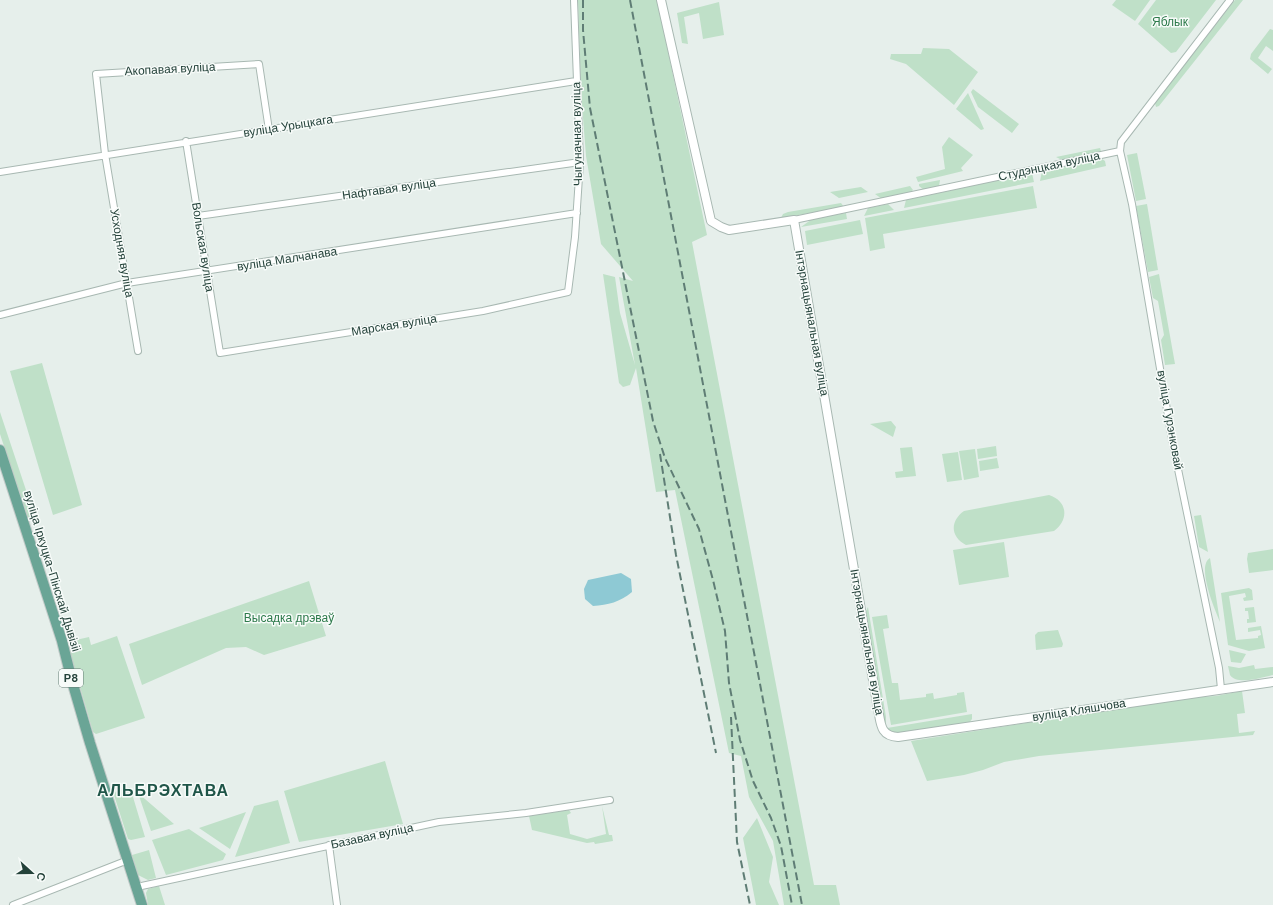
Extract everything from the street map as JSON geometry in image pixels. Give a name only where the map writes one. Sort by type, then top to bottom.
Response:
[{"type":"main road","name":"вуліца Іркуцка-Пінскай Дывізіі","points":[[0,450],[62,641],[72,681],[142,905]]},
{"type":"street","name":"Чыгуначная вуліца","points":[[568,292],[577,213],[580,162],[574,0]]},
{"type":"street","points":[[661,0],[711,221],[721,228],[729,230],[794,220]]},
{"type":"street","points":[[1120,151],[1121,142],[1230,0]]},
{"type":"street","name":"Акопавая вуліца","points":[[105,154],[96,74],[259,64],[269,130]]},
{"type":"street","name":"вуліца Урыцкага","points":[[0,172],[186,141],[269,130],[576,81]]},
{"type":"street","name":"Вольская вуліца","points":[[186,141],[220,353]]},
{"type":"street","name":"Студэнцкая вуліца","points":[[794,220],[1120,151]]},
{"type":"street","name":"вуліца Гурэнковай","points":[[1120,151],[1132,204],[1173,445],[1219,668],[1221,689]]},
{"type":"street","name":"Усходняя вуліца","points":[[105,154],[138,351]]},
{"type":"street","name":"Нафтавая вуліца","points":[[198,216],[580,162]]},
{"type":"street","name":"вуліца Малчанава","points":[[0,315],[127,283],[207,272],[577,213]]},
{"type":"street","name":"Інтэрнацыянальная вуліца","points":[[794,220],[881,726],[885,734]]},
{"type":"street","name":"Марская вуліца","points":[[220,353],[483,311],[568,292]]},
{"type":"street","name":"вуліца Кляшчова","points":[[885,734],[898,737],[1273,682]]},
{"type":"street","name":"Базавая вуліца","points":[[137,887],[439,822],[526,813],[610,800]]},
{"type":"street","points":[[329,845],[337,905]]},
{"type":"street","points":[[13,905],[128,860]]},
{"type":"green space","points":[[578,0],[657,0],[707,235],[692,242],[814,885],[836,885],[840,905],[784,905],[773,841],[749,797],[741,756],[729,753],[675,490],[656,492],[636,368],[630,385],[623,387],[619,383],[603,274],[615,277],[620,313],[635,365],[619,277],[633,281],[601,244],[586,156],[581,92]]},
{"type":"green space","points":[[1116,0],[1150,0],[1135,21],[1112,5]]},
{"type":"green space","name":"Яблык","points":[[1156,0],[1216,0],[1176,52],[1171,53],[1138,24]]},
{"type":"green space","points":[[1235,0],[1243,0],[1159,106],[1156,107],[1155,103]]},
{"type":"green space","points":[[719,2],[724,35],[703,39],[699,13],[684,17],[688,44],[682,43],[677,13]]},
{"type":"green space","points":[[1270,29],[1273,30],[1273,51],[1266,46],[1258,58],[1272,69],[1268,74],[1250,59],[1251,54]]},
{"type":"green space","points":[[923,48],[949,49],[978,72],[954,105],[906,64],[890,59],[891,54],[921,54]]},
{"type":"green space","points":[[973,89],[1019,124],[1012,133],[978,107],[971,92]]},
{"type":"green space","points":[[968,93],[984,129],[981,130],[956,109]]},
{"type":"green space","points":[[949,137],[973,155],[961,168],[963,171],[918,182],[916,177],[945,169],[942,147]]},
{"type":"green space","points":[[1100,148],[1101,151],[1062,160],[1056,157]]},
{"type":"green space","points":[[1137,153],[1146,199],[1136,201],[1127,155]]},
{"type":"green space","points":[[1102,159],[1105,161],[1106,166],[1040,181],[1042,171]]},
{"type":"green space","points":[[1032,173],[1034,182],[904,208],[906,200]]},
{"type":"green space","points":[[940,180],[939,186],[924,190],[919,186],[919,184]]},
{"type":"green space","points":[[910,186],[913,190],[910,193],[882,199],[875,194]]},
{"type":"green space","points":[[1033,186],[1037,208],[883,234],[885,248],[870,251],[865,218]]},
{"type":"green space","points":[[861,187],[868,192],[839,198],[830,192]]},
{"type":"green space","points":[[841,203],[844,207],[781,218],[783,214],[788,212]]},
{"type":"green space","points":[[888,204],[894,210],[864,216],[868,208]]},
{"type":"green space","points":[[1147,204],[1158,270],[1148,272],[1136,206]]},
{"type":"green space","points":[[846,213],[847,219],[801,227],[812,219]]},
{"type":"green space","points":[[860,220],[863,234],[807,245],[805,231]]},
{"type":"green space","points":[[1159,274],[1175,364],[1165,365],[1161,340],[1164,335],[1158,301],[1153,298],[1149,277]]},
{"type":"green space","points":[[42,363],[82,505],[53,515],[10,371]]},
{"type":"green space","points":[[0,412],[36,520],[27,517],[0,434]]},
{"type":"green space","points":[[891,421],[896,427],[893,437],[870,424]]},
{"type":"green space","points":[[996,446],[997,456],[978,459],[977,449]]},
{"type":"green space","points":[[912,447],[916,476],[896,478],[895,472],[903,471],[900,448]]},
{"type":"green space","points":[[975,449],[979,477],[964,480],[959,451]]},
{"type":"green space","points":[[958,452],[962,480],[947,482],[942,454]]},
{"type":"green space","points":[[997,458],[999,468],[980,471],[979,461]]},
{"type":"green space","points":[[1049,495],[1060,502],[1064,511],[1062,522],[1054,531],[966,545],[957,538],[954,524],[959,515],[964,511]]},
{"type":"green space","points":[[1201,515],[1208,552],[1199,547],[1194,516]]},
{"type":"green space","points":[[1004,542],[1009,577],[959,585],[953,550]]},
{"type":"green space","points":[[1273,549],[1273,570],[1249,573],[1247,559],[1248,553]]},
{"type":"green space","points":[[1210,558],[1220,622],[1211,599],[1206,579],[1206,563]]},
{"type":"green space","name":"Высадка дрэваў","points":[[309,581],[326,636],[264,655],[246,647],[226,648],[142,685],[129,644]]},
{"type":"green space","points":[[1249,588],[1252,590],[1253,600],[1244,601],[1243,598],[1246,597],[1245,593],[1229,596],[1236,640],[1258,638],[1258,636],[1261,635],[1260,630],[1248,632],[1248,628],[1261,626],[1265,648],[1249,651],[1228,645],[1221,593]]},
{"type":"green space","points":[[868,607],[886,717],[886,724],[866,611]]},
{"type":"green space","points":[[1254,607],[1256,622],[1247,623],[1247,619],[1249,619],[1248,611],[1245,611],[1245,608]]},
{"type":"green space","points":[[887,615],[889,628],[883,629],[892,683],[898,683],[900,700],[926,697],[926,694],[933,693],[934,699],[957,695],[957,693],[964,692],[967,712],[891,725],[872,617]]},
{"type":"green space","points":[[1058,630],[1063,644],[1062,647],[1036,650],[1035,635],[1038,632]]},
{"type":"green space","points":[[117,636],[145,718],[96,734],[93,732],[67,642],[89,637],[91,645]]},
{"type":"green space","points":[[1229,650],[1246,654],[1241,663],[1231,662]]},
{"type":"green space","points":[[1254,665],[1255,669],[1273,667],[1273,675],[1250,680],[1238,680],[1230,675],[1228,666],[1239,668]]},
{"type":"green space","points":[[1242,691],[1245,713],[1237,714],[1239,733],[1255,731],[1253,735],[1039,756],[1004,762],[964,775],[927,781],[911,741],[1185,698],[1216,696]]},
{"type":"green space","points":[[972,714],[972,719],[969,723],[893,734],[887,728]]},
{"type":"green space","points":[[385,761],[403,824],[299,842],[284,791]]},
{"type":"green space","points":[[130,787],[145,837],[131,840],[128,839],[114,795],[116,791]]},
{"type":"green space","points":[[138,793],[174,824],[151,831]]},
{"type":"green space","points":[[278,800],[290,843],[235,857],[254,806]]},
{"type":"green space","points":[[602,806],[609,835],[612,835],[613,841],[595,844],[594,842],[587,843],[532,830],[529,816],[569,810],[571,813],[567,815],[570,834],[587,839],[606,834]]},
{"type":"green space","points":[[246,812],[230,849],[199,828]]},
{"type":"green space","points":[[757,818],[773,857],[769,882],[779,905],[756,905],[743,838]]},
{"type":"green space","points":[[189,829],[226,854],[223,860],[166,875],[152,840]]},
{"type":"green space","points":[[149,850],[156,878],[148,880],[138,875],[132,855]]},
{"type":"green space","points":[[159,886],[165,905],[148,905],[146,893],[148,889]]},
{"type":"water","points":[[621,573],[631,579],[632,592],[623,598],[604,605],[593,606],[585,599],[584,589],[588,580]]},
{"type":"railway","points":[[583,0],[583,30],[590,108],[653,421],[665,458],[699,529],[725,631],[729,683],[740,740],[753,781],[771,818],[781,846],[792,905]]},
{"type":"railway","points":[[630,0],[802,905]]},
{"type":"railway","points":[[660,454],[676,555],[716,753]]},
{"type":"railway","points":[[731,717],[737,842],[750,905]]},
{"type":"district","name":"АЛЬБРЭХТАВА","points":[[163,790]]}]
